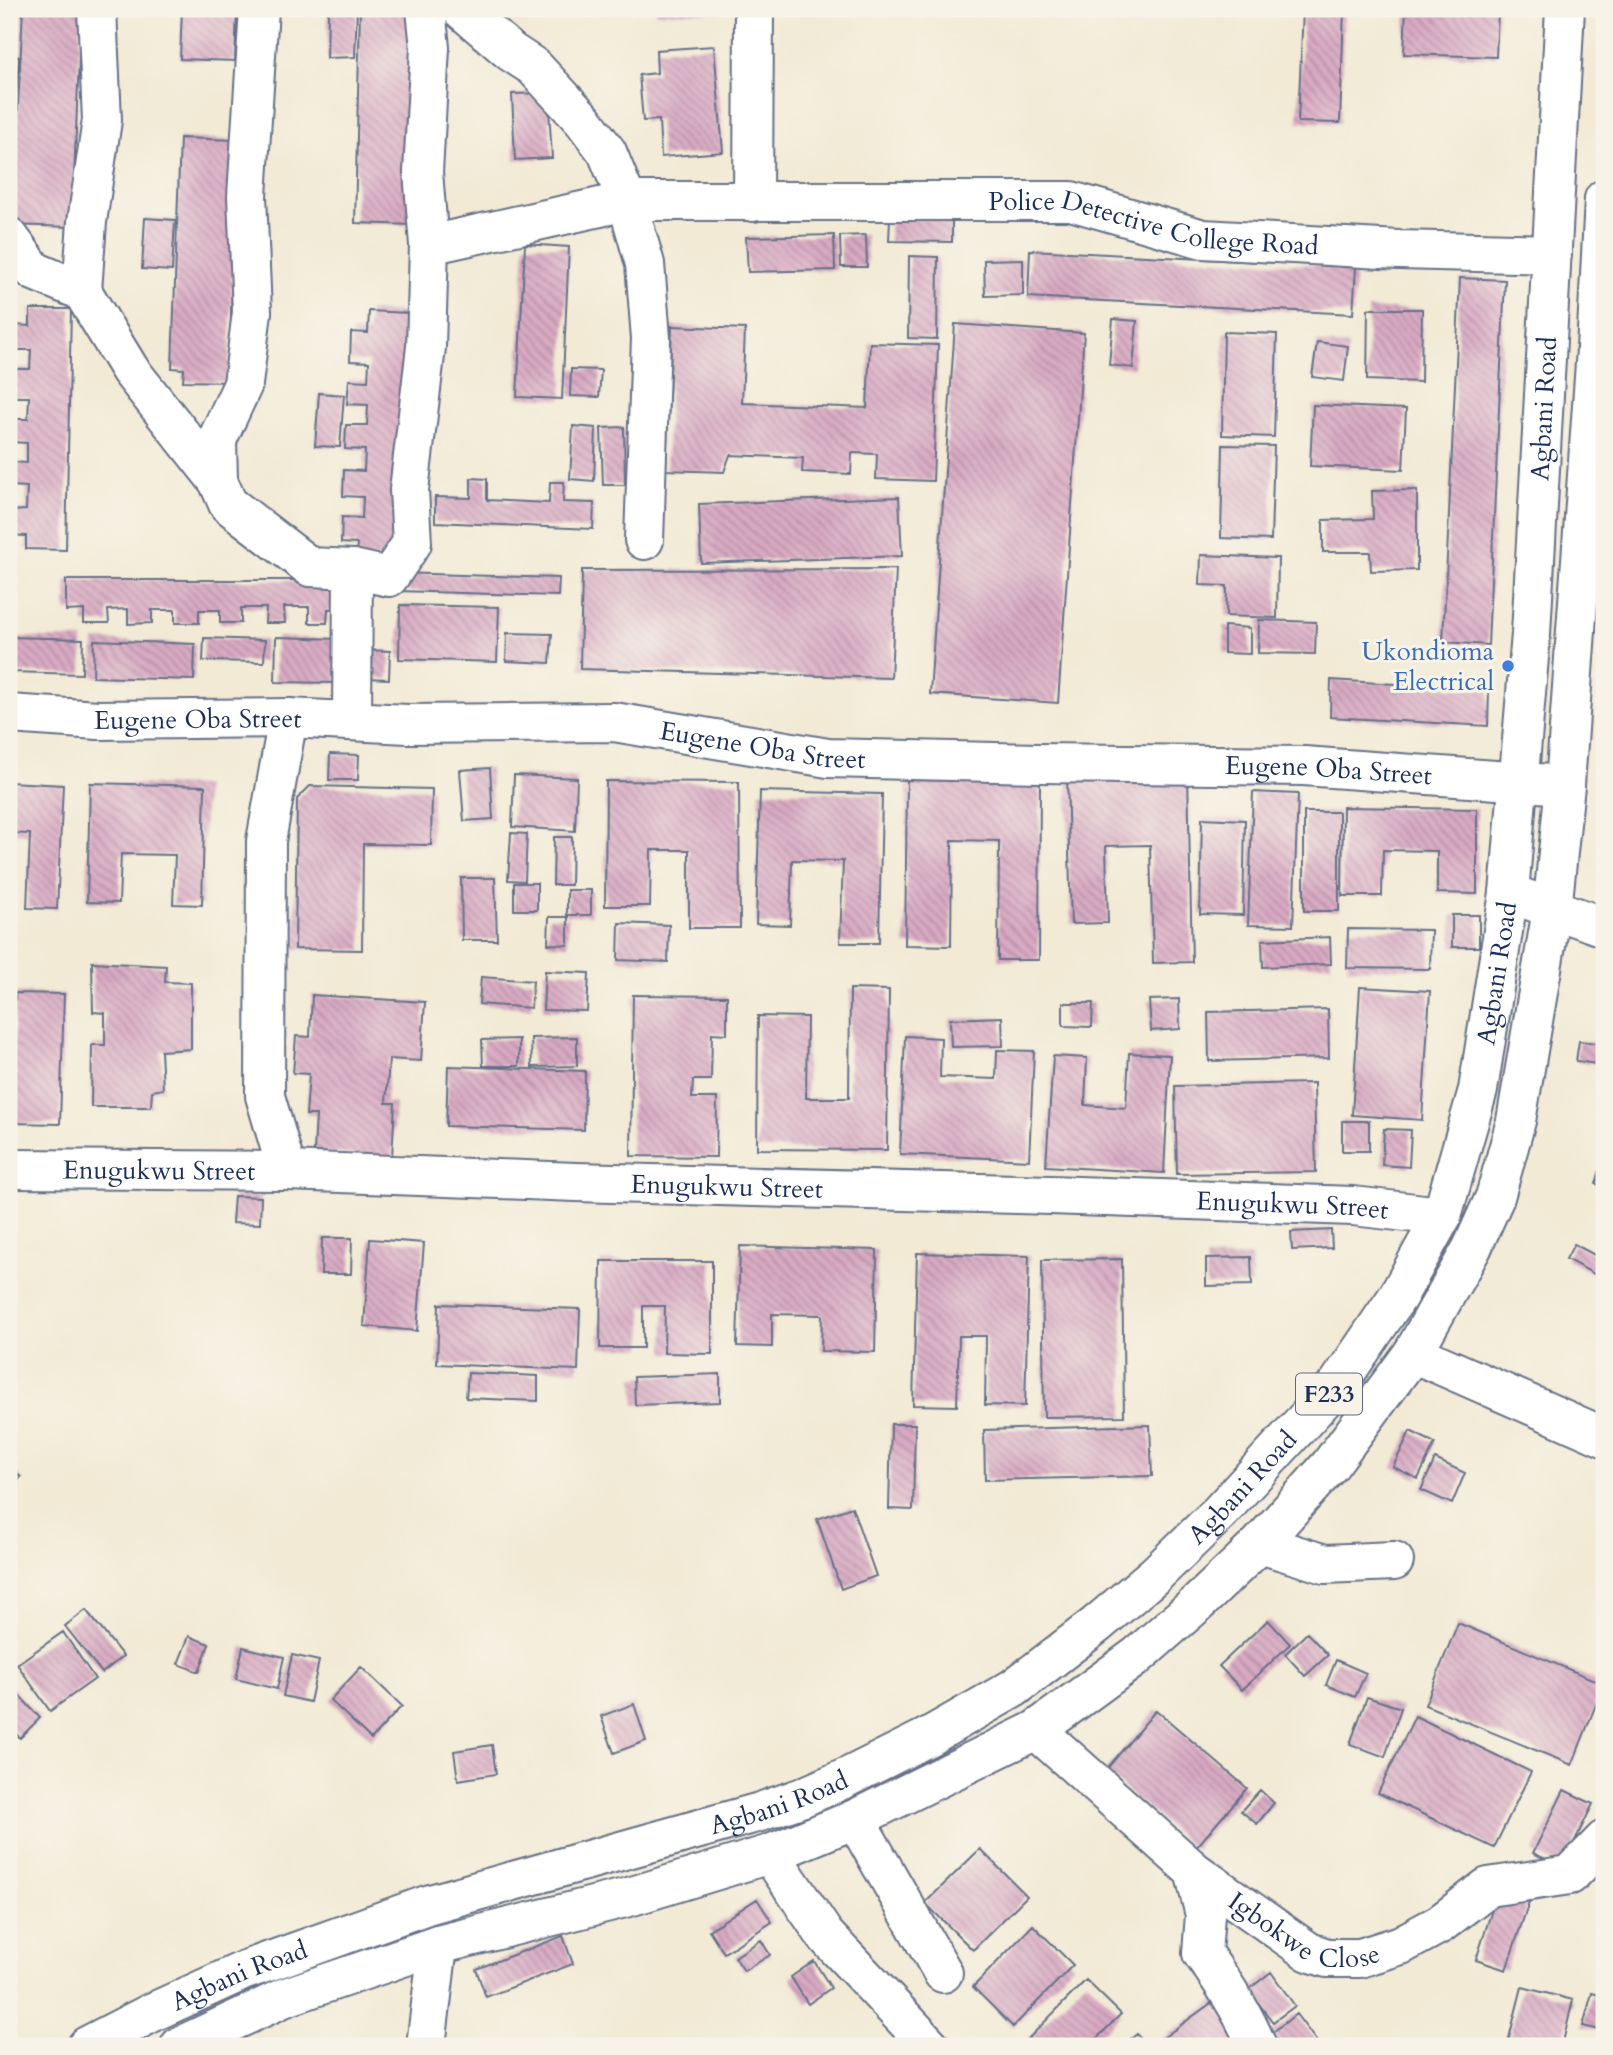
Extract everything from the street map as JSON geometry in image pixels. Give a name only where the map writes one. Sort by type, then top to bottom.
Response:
[{"type":"street","points":[[82,291],[102,120],[97,9]]},
{"type":"street","points":[[218,481],[217,440],[243,384],[251,312],[247,196],[259,9]]},
{"type":"street","points":[[9,237],[34,271],[82,291],[130,370],[218,481],[228,505],[310,567],[353,569],[389,577],[412,543],[410,490],[426,347],[429,245],[423,172],[430,48],[426,9]]},
{"type":"street","points":[[461,9],[511,52],[534,67],[583,120],[607,152],[627,201],[645,264],[651,338],[644,540]]},
{"type":"street","points":[[753,202],[754,9]]},
{"type":"street","name":"Agbani Road","points":[[87,2046],[245,1970],[427,1905],[760,1812],[803,1797],[930,1736],[1014,1688],[1096,1625],[1156,1574],[1219,1513],[1338,1384],[1398,1296],[1442,1216],[1478,1090],[1509,893],[1531,634],[1566,9]]},
{"type":"street","name":"Agbani Road","points":[[180,2046],[283,1998],[438,1945],[629,1897],[770,1854],[855,1819],[1036,1730],[1137,1657],[1198,1603],[1259,1544],[1330,1465],[1413,1353],[1472,1248],[1495,1197],[1516,1121],[1552,910],[1565,785],[1604,199]]},
{"type":"street","name":"Police Detective College Road","points":[[429,245],[627,201],[1071,201],[1203,239],[1399,250],[1552,254]]},
{"type":"street","points":[[352,721],[353,569]]},
{"type":"street","name":"Eugene Oba Street","points":[[9,714],[98,720],[288,718],[408,724],[614,722],[828,758],[1304,766],[1565,785]]},
{"type":"street","points":[[287,1171],[265,1096],[265,1083],[267,841],[288,718]]},
{"type":"street","points":[[1509,893],[1604,927]]},
{"type":"street","name":"Enugukwu Street","points":[[9,1169],[287,1171],[988,1193],[1353,1206],[1442,1216]]},
{"type":"street","points":[[1413,1353],[1604,1437]]},
{"type":"street","points":[[1259,1544],[1325,1564],[1394,1561]]},
{"type":"street","name":"Igbokwe Close","points":[[1036,1730],[1194,1871],[1309,1952],[1327,1958],[1360,1958],[1401,1945],[1430,1929],[1488,1887],[1570,1875],[1604,1840]]},
{"type":"street","points":[[855,1819],[943,1973]]},
{"type":"street","points":[[770,1854],[825,1936],[930,2046]]},
{"type":"street","points":[[1194,1871],[1205,1916],[1202,1953],[1225,1983],[1257,2046]]},
{"type":"street","points":[[426,2046],[438,1945]]},
{"type":"building","points":[[23,9],[81,9],[72,227],[12,225]]},
{"type":"building","points":[[182,9],[237,9],[235,61],[180,59]]},
{"type":"building","points":[[357,9],[355,57],[327,58],[328,10]]},
{"type":"building","points":[[360,9],[420,9],[414,225],[355,223]]},
{"type":"building","points":[[656,9],[730,9],[730,11],[656,13]]},
{"type":"building","points":[[1303,9],[1344,9],[1340,123],[1298,122]]},
{"type":"building","points":[[1406,9],[1498,9],[1496,57],[1404,54]]},
{"type":"building","points":[[714,46],[723,152],[661,157],[659,120],[643,121],[639,75],[657,73],[656,50]]},
{"type":"building","points":[[9,56],[19,57],[14,118],[9,118]]},
{"type":"building","points":[[548,93],[552,158],[515,160],[512,94]]},
{"type":"building","points":[[180,138],[236,140],[229,382],[183,381],[184,369],[172,368]]},
{"type":"building","points":[[145,218],[175,220],[172,271],[142,269]]},
{"type":"building","points":[[890,219],[952,219],[952,242],[889,241]]},
{"type":"building","points":[[834,235],[835,270],[748,272],[746,237]]},
{"type":"building","points":[[866,235],[867,267],[841,267],[840,236]]},
{"type":"building","points":[[525,244],[569,247],[562,399],[517,397]]},
{"type":"building","points":[[1030,250],[1356,267],[1353,314],[1028,297]]},
{"type":"building","points":[[909,256],[938,257],[937,339],[908,338]]},
{"type":"building","points":[[1023,259],[1023,295],[985,296],[984,260]]},
{"type":"building","points":[[1460,278],[1505,280],[1488,645],[1443,642]]},
{"type":"building","points":[[30,309],[71,309],[66,550],[26,549],[26,536],[9,535],[10,511],[26,510],[27,487],[11,486],[12,462],[27,463],[27,443],[12,442],[13,419],[28,419],[29,397],[13,397],[13,369],[30,369],[31,350],[14,350],[14,325],[30,326]]},
{"type":"building","points":[[1368,309],[1422,309],[1421,382],[1367,380]]},
{"type":"building","points":[[369,311],[409,313],[396,559],[356,557],[357,544],[341,543],[342,517],[362,518],[363,497],[343,496],[344,470],[364,471],[365,450],[345,449],[346,425],[367,425],[368,405],[347,404],[349,380],[368,381],[369,362],[350,361],[351,332],[368,333]]},
{"type":"building","points":[[1113,319],[1137,321],[1133,368],[1109,365]]},
{"type":"building","points":[[955,324],[1084,333],[1058,703],[930,694]]},
{"type":"building","points":[[672,326],[745,329],[742,403],[867,408],[870,343],[938,345],[933,481],[876,479],[877,454],[852,453],[851,474],[802,472],[803,458],[730,455],[724,472],[666,470]]},
{"type":"building","points":[[1224,332],[1277,334],[1274,437],[1222,435]]},
{"type":"building","points":[[1317,342],[1348,346],[1344,381],[1312,377]]},
{"type":"building","points":[[571,369],[601,370],[599,397],[570,396]]},
{"type":"building","points":[[319,393],[344,395],[340,447],[315,446]]},
{"type":"building","points":[[1313,405],[1406,409],[1403,470],[1310,466]]},
{"type":"building","points":[[573,426],[596,428],[594,481],[570,479]]},
{"type":"building","points":[[624,427],[625,485],[603,485],[601,428]]},
{"type":"building","points":[[1223,445],[1274,446],[1271,540],[1221,538]]},
{"type":"building","points":[[471,478],[487,479],[487,500],[549,503],[550,482],[564,482],[563,502],[594,503],[593,529],[435,522],[435,497],[471,498]]},
{"type":"building","points":[[1417,490],[1417,570],[1371,571],[1370,552],[1323,552],[1323,520],[1373,519],[1372,491]]},
{"type":"building","points":[[899,497],[902,556],[701,563],[699,504]]},
{"type":"building","points":[[1201,555],[1278,558],[1277,618],[1226,616],[1227,586],[1200,585]]},
{"type":"building","points":[[896,569],[891,678],[580,669],[582,570]]},
{"type":"building","points":[[398,573],[559,578],[558,596],[398,591]]},
{"type":"building","points":[[66,580],[343,580],[342,609],[328,609],[327,623],[309,623],[309,607],[284,607],[285,623],[265,623],[266,608],[241,608],[241,623],[220,623],[220,610],[199,610],[199,623],[175,623],[175,610],[152,610],[152,623],[128,624],[128,609],[108,610],[109,623],[84,623],[84,610],[66,611]]},
{"type":"building","points":[[400,605],[499,607],[497,662],[399,659]]},
{"type":"building","points":[[1259,620],[1316,622],[1315,654],[1258,653]]},
{"type":"building","points":[[1224,626],[1250,628],[1250,654],[1224,653]]},
{"type":"building","points":[[507,633],[552,634],[550,663],[506,661]]},
{"type":"building","points":[[9,637],[83,639],[82,674],[9,672]]},
{"type":"building","points":[[276,637],[339,639],[337,683],[275,682]]},
{"type":"building","points":[[204,638],[265,640],[264,662],[203,661]]},
{"type":"building","points":[[94,640],[195,644],[194,680],[93,677]]},
{"type":"building","points":[[365,650],[390,651],[389,679],[364,678]]},
{"type":"building","points":[[1331,680],[1489,690],[1488,726],[1330,717]]},
{"type":"building","points":[[330,754],[359,755],[358,780],[329,780]]},
{"type":"building","points":[[490,768],[493,819],[464,821],[460,770]]},
{"type":"building","points":[[1188,774],[1192,962],[1153,963],[1150,845],[1106,846],[1108,923],[1071,924],[1067,777]]},
{"type":"building","points":[[514,775],[577,778],[575,831],[512,827]]},
{"type":"building","points":[[907,780],[1040,782],[1039,960],[998,960],[999,841],[952,840],[951,946],[905,945]]},
{"type":"building","points":[[606,781],[739,782],[740,928],[689,928],[689,850],[651,850],[650,906],[605,906]]},
{"type":"building","points":[[9,782],[63,785],[57,909],[27,908],[30,834],[9,833]]},
{"type":"building","points":[[90,783],[205,786],[202,905],[173,904],[175,855],[121,854],[119,903],[87,902]]},
{"type":"building","points":[[310,786],[432,789],[431,845],[363,844],[362,950],[295,949],[297,799]]},
{"type":"building","points":[[760,791],[882,794],[879,943],[840,943],[843,861],[792,860],[790,925],[756,924]]},
{"type":"building","points":[[1253,792],[1298,794],[1293,926],[1248,925]]},
{"type":"building","points":[[1343,807],[1477,809],[1477,894],[1437,893],[1437,851],[1383,850],[1382,896],[1342,896]]},
{"type":"building","points":[[1304,812],[1339,812],[1339,911],[1304,911]]},
{"type":"building","points":[[1202,818],[1245,820],[1243,915],[1200,914]]},
{"type":"building","points":[[511,833],[527,834],[525,881],[508,880]]},
{"type":"building","points":[[554,837],[572,837],[571,885],[553,885]]},
{"type":"building","points":[[461,878],[495,878],[497,940],[462,940]]},
{"type":"building","points":[[514,883],[537,883],[537,910],[514,910]]},
{"type":"building","points":[[567,890],[591,890],[591,915],[567,915]]},
{"type":"building","points":[[1452,915],[1479,915],[1479,947],[1452,947]]},
{"type":"building","points":[[549,917],[568,917],[568,945],[548,944]]},
{"type":"building","points":[[619,923],[669,925],[668,962],[618,960]]},
{"type":"building","points":[[1348,929],[1431,930],[1430,969],[1347,968]]},
{"type":"building","points":[[1330,937],[1331,964],[1263,967],[1262,940]]},
{"type":"building","points":[[92,962],[166,966],[165,982],[191,983],[191,1049],[161,1051],[163,1089],[152,1091],[151,1107],[91,1107],[92,1045],[105,1045],[105,1013],[93,1012]]},
{"type":"building","points":[[545,971],[589,973],[587,1011],[543,1010]]},
{"type":"building","points":[[481,977],[533,981],[531,1008],[479,1004]]},
{"type":"building","points":[[1360,987],[1430,991],[1422,1120],[1352,1115]]},
{"type":"building","points":[[850,989],[889,990],[887,1150],[757,1149],[758,1016],[807,1017],[806,1098],[849,1098]]},
{"type":"building","points":[[15,993],[64,994],[60,1124],[9,1123],[9,1056],[13,1056]]},
{"type":"building","points":[[312,995],[425,1002],[421,1061],[389,1059],[386,1103],[395,1103],[392,1157],[314,1152],[316,1115],[306,1115],[309,1074],[293,1073],[296,1036],[310,1037]]},
{"type":"building","points":[[633,995],[727,996],[727,1034],[712,1033],[711,1080],[693,1080],[692,1098],[717,1098],[716,1157],[631,1156]]},
{"type":"building","points":[[1179,999],[1180,1029],[1151,1031],[1149,1000]]},
{"type":"building","points":[[1063,1003],[1093,1003],[1092,1027],[1063,1026]]},
{"type":"building","points":[[1328,1009],[1329,1058],[1209,1061],[1208,1012]]},
{"type":"building","points":[[1002,1017],[1003,1046],[951,1047],[950,1019]]},
{"type":"building","points":[[905,1036],[941,1038],[940,1077],[996,1079],[997,1050],[1034,1051],[1029,1160],[900,1154]]},
{"type":"building","points":[[577,1037],[577,1066],[532,1067],[531,1038]]},
{"type":"building","points":[[519,1039],[519,1066],[483,1066],[482,1040]]},
{"type":"building","points":[[1579,1041],[1604,1044],[1604,1065],[1576,1061]]},
{"type":"building","points":[[1129,1053],[1170,1055],[1164,1173],[1046,1166],[1053,1056],[1087,1058],[1085,1105],[1126,1108]]},
{"type":"building","points":[[448,1066],[585,1071],[584,1130],[446,1126]]},
{"type":"building","points":[[1314,1083],[1316,1172],[1177,1174],[1175,1086]]},
{"type":"building","points":[[1342,1121],[1369,1121],[1369,1151],[1342,1151]]},
{"type":"building","points":[[1384,1129],[1411,1130],[1409,1167],[1382,1165]]},
{"type":"building","points":[[1604,1156],[1604,1187],[1596,1184]]},
{"type":"building","points":[[234,1196],[261,1197],[260,1224],[232,1223]]},
{"type":"building","points":[[1331,1230],[1332,1248],[1292,1250],[1291,1232]]},
{"type":"building","points":[[322,1238],[352,1238],[351,1274],[321,1274]]},
{"type":"building","points":[[370,1239],[424,1243],[417,1331],[364,1326]]},
{"type":"building","points":[[1574,1244],[1604,1260],[1596,1275],[1566,1259]]},
{"type":"building","points":[[740,1246],[877,1250],[875,1352],[821,1351],[822,1315],[772,1314],[772,1347],[737,1346]]},
{"type":"building","points":[[917,1253],[1029,1256],[1025,1406],[985,1405],[986,1336],[959,1336],[957,1406],[913,1405]]},
{"type":"building","points":[[1251,1257],[1252,1285],[1206,1286],[1206,1258]]},
{"type":"building","points":[[1122,1259],[1124,1416],[1044,1417],[1042,1260]]},
{"type":"building","points":[[601,1261],[712,1261],[712,1354],[664,1353],[665,1306],[643,1306],[643,1348],[600,1348]]},
{"type":"building","points":[[439,1304],[580,1309],[578,1370],[437,1364]]},
{"type":"building","points":[[468,1373],[538,1376],[538,1401],[466,1398]]},
{"type":"building","points":[[720,1374],[720,1402],[635,1405],[634,1377]]},
{"type":"building","points":[[891,1424],[915,1424],[913,1510],[889,1509]]},
{"type":"building","points":[[1150,1425],[1152,1476],[985,1480],[984,1430]]},
{"type":"building","points":[[1410,1431],[1435,1443],[1418,1479],[1393,1467]]},
{"type":"building","points":[[1435,1459],[1465,1473],[1452,1504],[1421,1490]]},
{"type":"building","points":[[9,1466],[21,1477],[9,1490]]},
{"type":"building","points":[[852,1507],[876,1576],[841,1589],[817,1519]]},
{"type":"building","points":[[86,1610],[123,1656],[102,1673],[65,1626]]},
{"type":"building","points":[[1268,1620],[1290,1644],[1242,1690],[1219,1666]]},
{"type":"building","points":[[1458,1623],[1604,1684],[1572,1765],[1425,1705]]},
{"type":"building","points":[[63,1632],[95,1679],[50,1711],[17,1664]]},
{"type":"building","points":[[1307,1633],[1328,1655],[1305,1676],[1285,1654]]},
{"type":"building","points":[[189,1636],[209,1644],[199,1672],[178,1664]]},
{"type":"building","points":[[243,1647],[284,1657],[277,1689],[236,1679]]},
{"type":"building","points":[[292,1655],[319,1661],[310,1702],[283,1696]]},
{"type":"building","points":[[1336,1660],[1366,1673],[1355,1697],[1326,1685]]},
{"type":"building","points":[[361,1667],[402,1706],[371,1739],[330,1700]]},
{"type":"building","points":[[9,1684],[40,1718],[20,1738],[9,1726]]},
{"type":"building","points":[[1367,1697],[1401,1708],[1385,1757],[1350,1744]]},
{"type":"building","points":[[634,1704],[646,1741],[614,1753],[601,1716]]},
{"type":"building","points":[[1156,1710],[1247,1788],[1195,1849],[1105,1771]]},
{"type":"building","points":[[1415,1716],[1531,1772],[1494,1848],[1378,1793]]},
{"type":"building","points":[[492,1745],[496,1774],[458,1780],[454,1751]]},
{"type":"building","points":[[1260,1790],[1274,1803],[1257,1824],[1241,1811]]},
{"type":"building","points":[[1564,1790],[1593,1804],[1562,1867],[1533,1853]]},
{"type":"building","points":[[980,1849],[1027,1896],[973,1950],[925,1903]]},
{"type":"building","points":[[1500,1885],[1531,1896],[1506,1970],[1476,1960]]},
{"type":"building","points":[[757,1899],[772,1922],[724,1953],[709,1930]]},
{"type":"building","points":[[1033,1925],[1073,1965],[1013,2027],[973,1987]]},
{"type":"building","points":[[563,1936],[573,1964],[486,1997],[476,1969]]},
{"type":"building","points":[[761,1940],[770,1955],[744,1971],[735,1957]]},
{"type":"building","points":[[814,1961],[831,1988],[808,2004],[791,1977]]},
{"type":"building","points":[[1271,1972],[1295,2006],[1273,2022],[1248,1990]]},
{"type":"building","points":[[1086,1980],[1121,2014],[1089,2046],[1021,2046]]},
{"type":"building","points":[[1522,1987],[1573,2000],[1562,2046],[1507,2046]]},
{"type":"building","points":[[1592,1993],[1604,1996],[1604,2031],[1583,2026]]},
{"type":"building","points":[[1221,1996],[1258,2046],[1159,2046],[1156,2043]]},
{"type":"building","points":[[1296,2014],[1320,2046],[1282,2046],[1272,2033]]},
{"type":"building","points":[[1137,2034],[1146,2046],[1122,2046]]},
{"type":"place","name":"Ukondioma Electrical","points":[[1508,666]]}]
